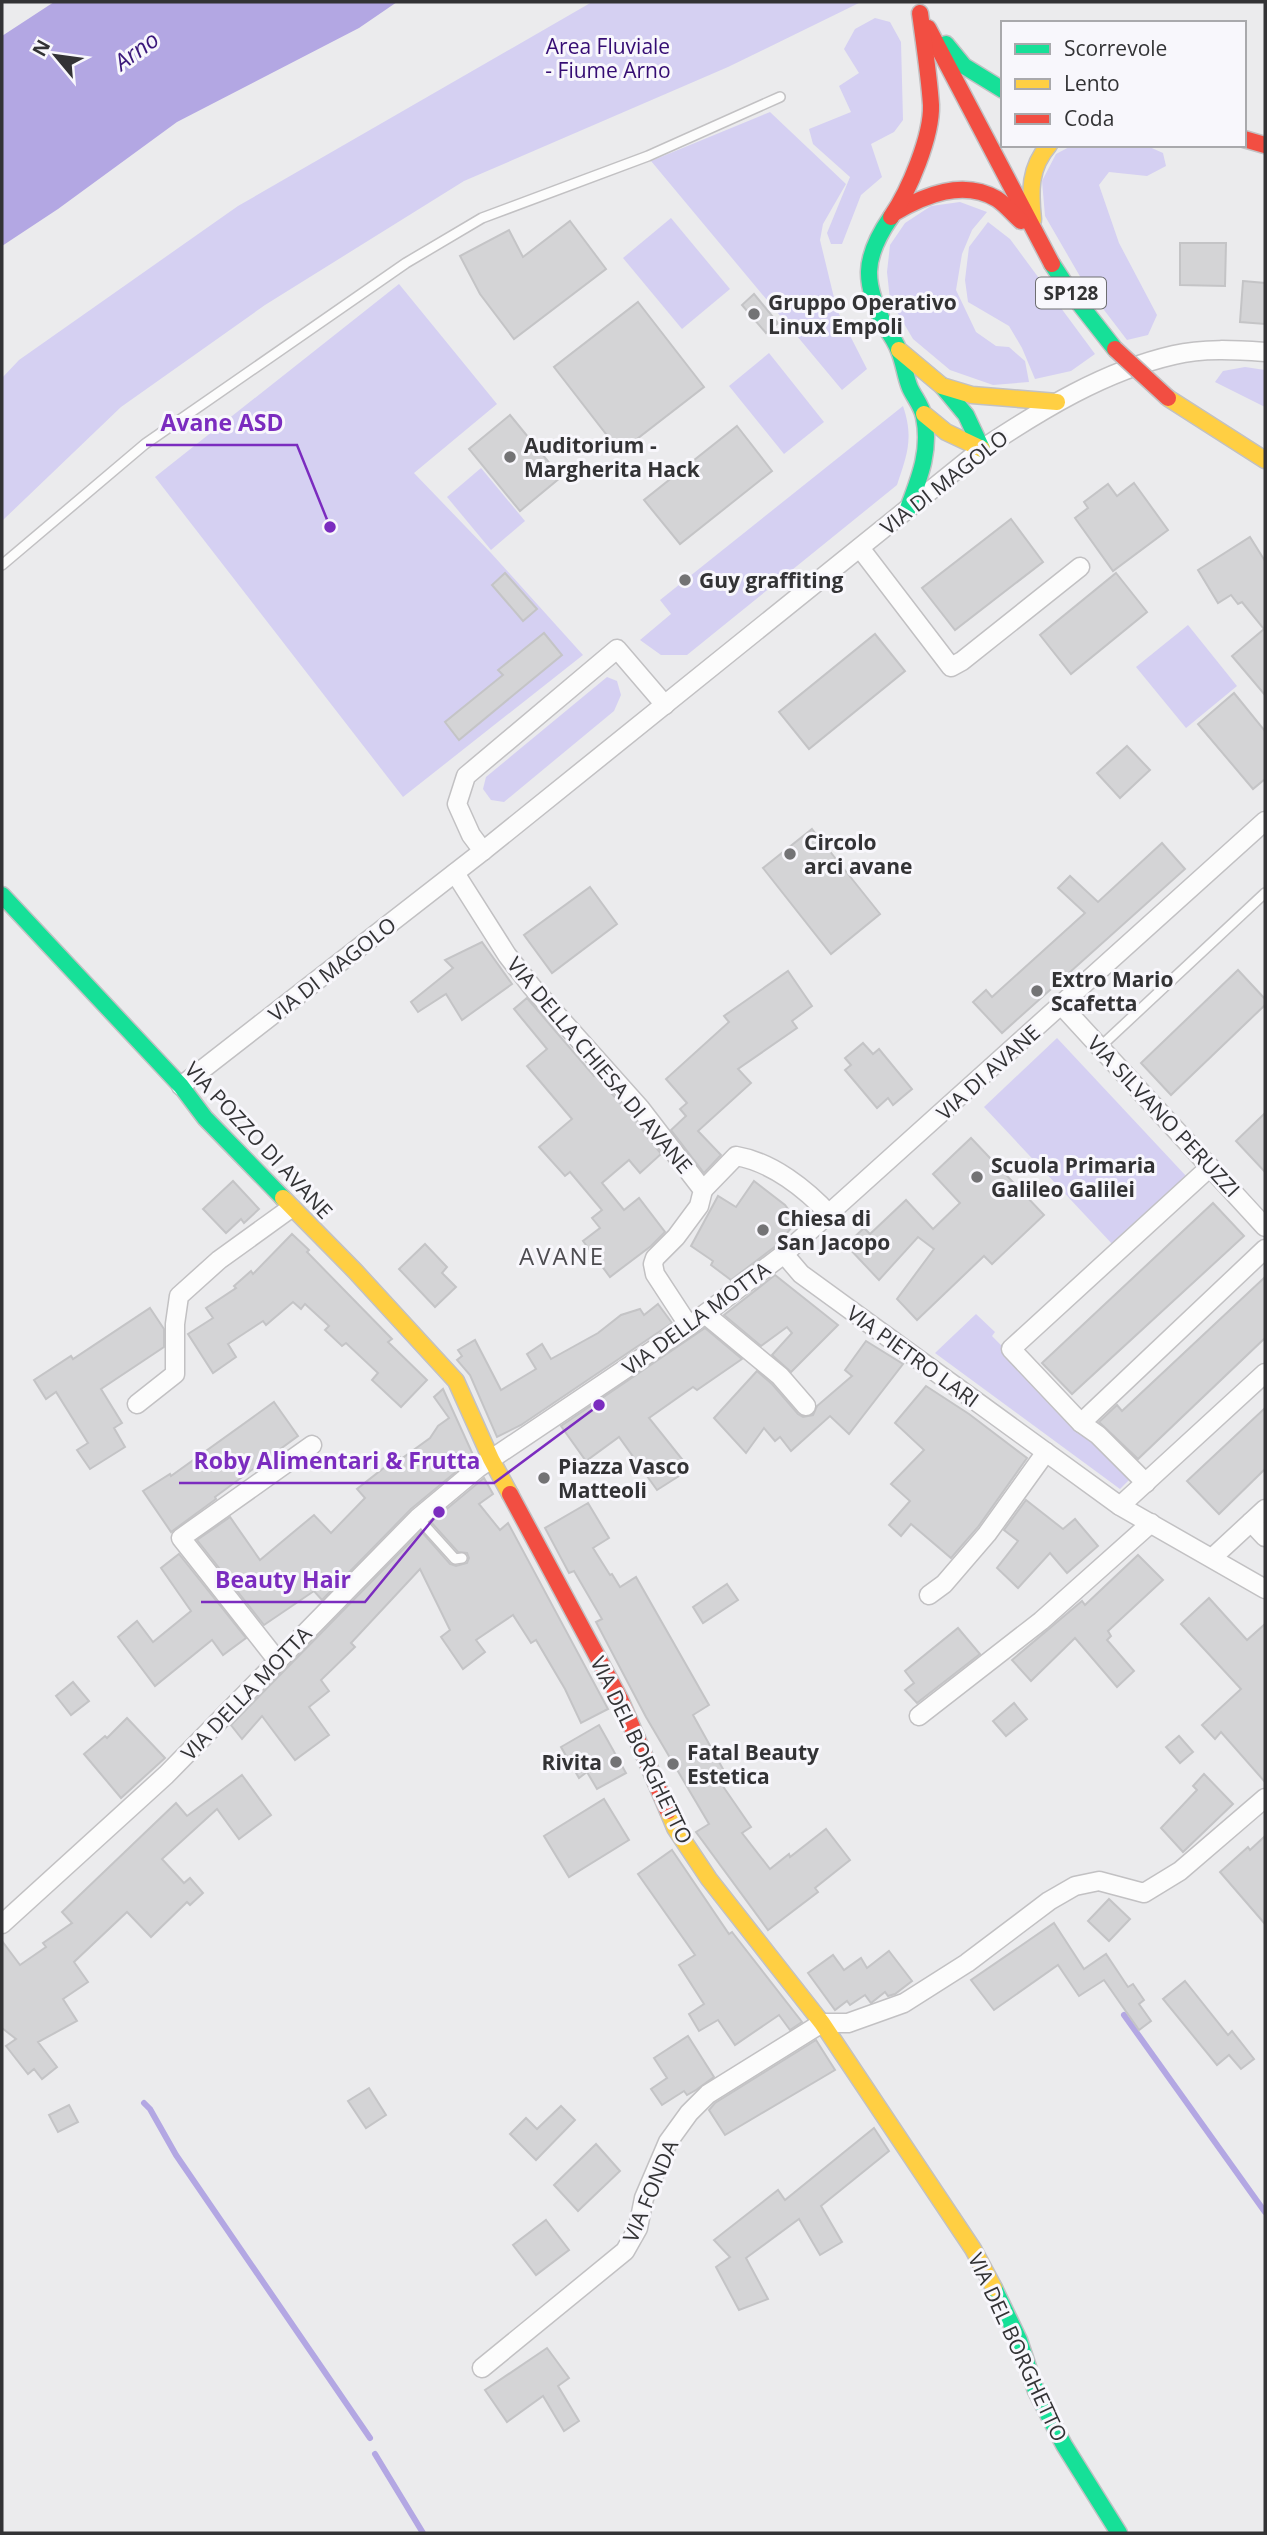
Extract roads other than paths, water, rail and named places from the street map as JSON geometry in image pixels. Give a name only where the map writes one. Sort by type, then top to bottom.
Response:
[{"type":"street","points":[[916,7],[964,66],[1001,89]]},
{"type":"street","points":[[907,511],[925,462],[927,442],[924,414],[910,387],[899,350],[885,325],[868,279],[869,259],[876,239],[894,213],[919,161],[931,108],[916,7]]},
{"type":"street","name":"SP128","points":[[916,7],[1034,232],[1071,293],[1115,348],[1168,398],[1265,460]]},
{"type":"street","points":[[1246,140],[1265,145]]},
{"type":"street","points":[[1034,232],[1029,186],[1037,161],[1048,147]]},
{"type":"street","points":[[894,213],[927,195],[959,190],[997,199],[1034,232]]},
{"type":"street","points":[[899,350],[942,386],[967,415],[982,449]]},
{"type":"street","name":"VIA DI MAGOLO","points":[[181,1086],[483,851],[982,449],[1056,402],[1107,378],[1174,355],[1203,351],[1265,352]]},
{"type":"street","points":[[942,386],[972,395],[1056,402]]},
{"type":"street","points":[[924,414],[946,432],[982,449]]},
{"type":"street","points":[[860,548],[951,667],[1080,567]]},
{"type":"street","points":[[483,851],[471,835],[457,804],[466,776],[617,649],[665,705]]},
{"type":"street","name":"VIA DI AVANE","points":[[830,1215],[1265,821]]},
{"type":"street","name":"VIA DELLA CHIESA DI AVANE","points":[[455,873],[507,955],[532,987],[628,1093],[703,1190],[699,1206],[676,1237],[655,1258],[653,1264],[655,1274],[689,1326]]},
{"type":"street","name":"VIA POZZO DI AVANE","points":[[2,895],[181,1086],[205,1118],[355,1271],[456,1381],[491,1459]]},
{"type":"street","name":"VIA SILVANO PERUZZI","points":[[1062,1006],[1210,1167],[1262,1218]]},
{"type":"street","points":[[703,1190],[736,1156],[751,1158],[813,1196],[830,1215]]},
{"type":"street","points":[[1146,1483],[1098,1435],[1081,1423],[1011,1349],[1210,1167]]},
{"type":"street","points":[[137,1404],[174,1374],[175,1324],[179,1296],[212,1266],[291,1208]]},
{"type":"street","name":"VIA DELLA MOTTA","points":[[2,1924],[166,1774],[418,1518],[491,1459],[689,1326],[784,1254],[830,1215]]},
{"type":"street","points":[[1081,1423],[1265,1249]]},
{"type":"street","name":"VIA PIETRO LARI","points":[[784,1254],[801,1274],[1121,1506],[1265,1589]]},
{"type":"street","points":[[705,1314],[780,1376],[806,1406]]},
{"type":"street","points":[[1121,1506],[1265,1373]]},
{"type":"street","points":[[277,1660],[181,1538],[312,1446]]},
{"type":"street","points":[[929,1595],[944,1584],[986,1534],[1046,1452]]},
{"type":"street","name":"VIA DEL BORGHETTO","points":[[491,1459],[620,1699],[675,1828],[709,1878],[822,2023],[973,2249],[1019,2340],[1036,2391],[1064,2445],[1119,2533]]},
{"type":"street","points":[[1212,1558],[1265,1509]]},
{"type":"street","points":[[1251,1522],[1265,1537]]},
{"type":"street","points":[[919,1716],[1041,1621],[1151,1523]]},
{"type":"street","points":[[822,2023],[848,2023],[904,2003],[967,1963],[1049,1901],[1075,1886],[1099,1881],[1144,1893],[1180,1871],[1265,1798]]},
{"type":"street","name":"VIA FONDA","points":[[482,2368],[625,2251],[638,2228],[655,2169],[668,2142],[689,2113],[708,2094],[822,2023]]},
{"type":"lane","points":[[2,565],[145,444],[417,256],[482,218],[648,156],[780,97]]},
{"type":"lane","points":[[1100,1047],[1265,893]]},
{"type":"lane","points":[[418,1518],[455,1559],[462,1558]]},
{"type":"water","name":"Arno","points":[[54,2],[397,2],[359,28],[177,122],[58,209],[2,246],[2,36]]},
{"type":"waterway","points":[[1124,2015],[1265,2212]]},
{"type":"waterway","points":[[144,2103],[176,2155],[370,2438]]},
{"type":"waterway","points":[[375,2454],[423,2533]]},
{"type":"place","name":"Gruppo Operativo Linux Empoli","points":[[754,314]]},
{"type":"place","name":"Auditorium - Margherita Hack","points":[[510,457]]},
{"type":"place","name":"Avane ASD","points":[[330,527]]},
{"type":"place","name":"Guy graffiting","points":[[685,580]]},
{"type":"place","name":"Circolo arci avane","points":[[790,854]]},
{"type":"place","name":"Extro Mario Scafetta","points":[[1037,991]]},
{"type":"place","name":"Scuola Primaria Galileo Galilei","points":[[977,1177]]},
{"type":"place","name":"Chiesa di San Jacopo","points":[[763,1230]]},
{"type":"place","name":"Roby Alimentari & Frutta","points":[[599,1405]]},
{"type":"place","name":"Piazza Vasco Matteoli","points":[[544,1478]]},
{"type":"place","name":"Beauty Hair","points":[[439,1512]]},
{"type":"place","name":"Rivita","points":[[616,1762]]},
{"type":"place","name":"Fatal Beauty Estetica","points":[[673,1764]]},
{"type":"district","name":"AVANE","points":[[562,1255]]},
{"type":"park label","name":"Area Fluviale - Fiume Arno","points":[[608,58]]}]
